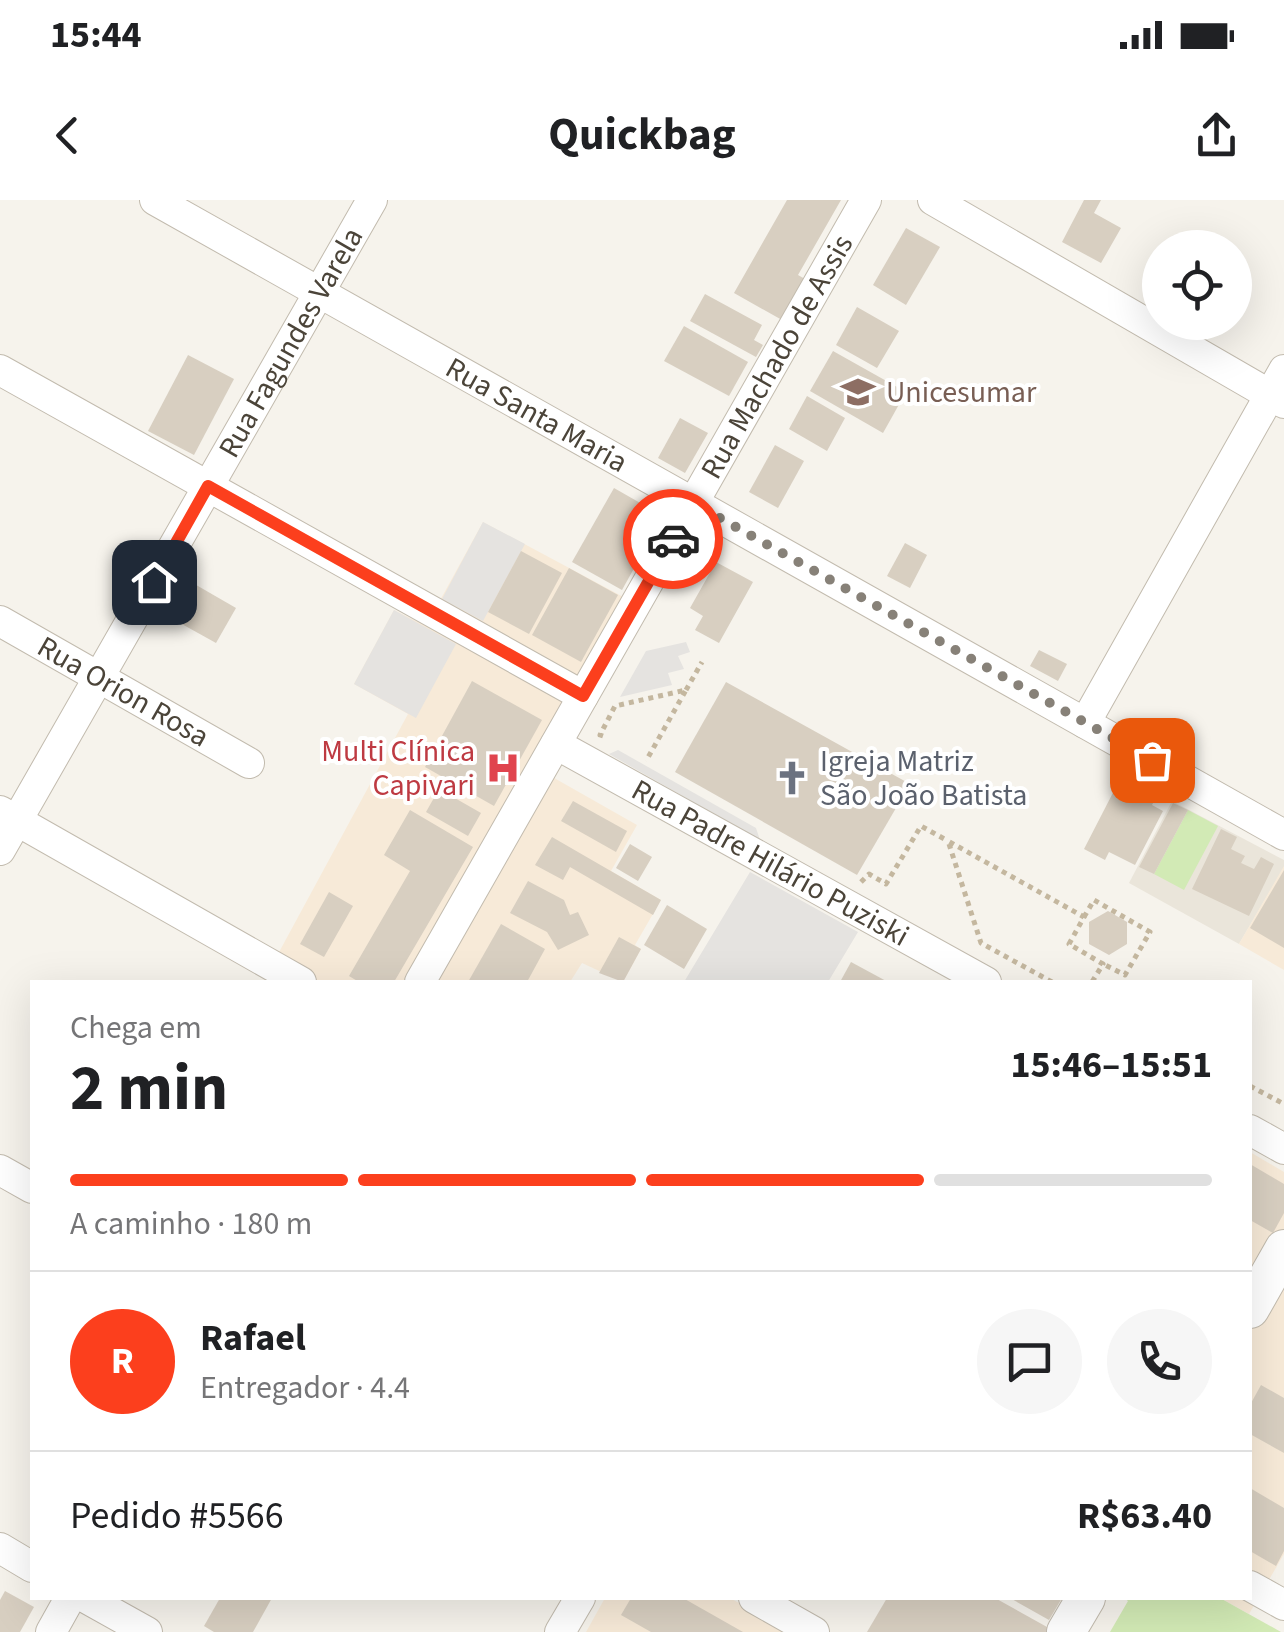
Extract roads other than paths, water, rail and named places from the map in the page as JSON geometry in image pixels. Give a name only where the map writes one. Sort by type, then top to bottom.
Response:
[{"type":"street","name":"Rua Santa Maria","points":[[155,200],[1284,835]]},
{"type":"street","name":"Rua Fagundes Varela","points":[[0,850],[8,816],[99,678],[372,200]]},
{"type":"street","name":"Rua Machado de Assis","points":[[421,980],[866,200]]},
{"type":"street","points":[[933,200],[1279,389],[1085,723]]},
{"type":"street","points":[[0,370],[583,696]]},
{"type":"street","name":"Rua Orion Rosa","points":[[0,621],[249,763]]},
{"type":"street","name":"Rua Padre Hilário Puziski","points":[[556,744],[937,971],[977,980]]},
{"type":"street","points":[[8,816],[297,980]]},
{"type":"street","points":[[1252,1131],[1284,1149]]},
{"type":"street","points":[[0,1170],[30,1187]]},
{"type":"street","points":[[1252,1305],[1284,1249]]},
{"type":"street","points":[[0,1548],[30,1565]]},
{"type":"street","points":[[1252,1587],[1284,1605]]},
{"type":"street","points":[[51,1632],[69,1600]]},
{"type":"street","points":[[90,1600],[147,1632]]},
{"type":"street","points":[[560,1632],[579,1600]]},
{"type":"street","points":[[758,1600],[814,1632]]},
{"type":"street","points":[[1066,1632],[1085,1600]]},
{"type":"place","name":"Unicesumar","points":[[858,392]]},
{"type":"place","name":"Multi Clínica Capivari","points":[[503,768]]},
{"type":"place","name":"Igreja Matriz São João Batista","points":[[792,778]]}]
